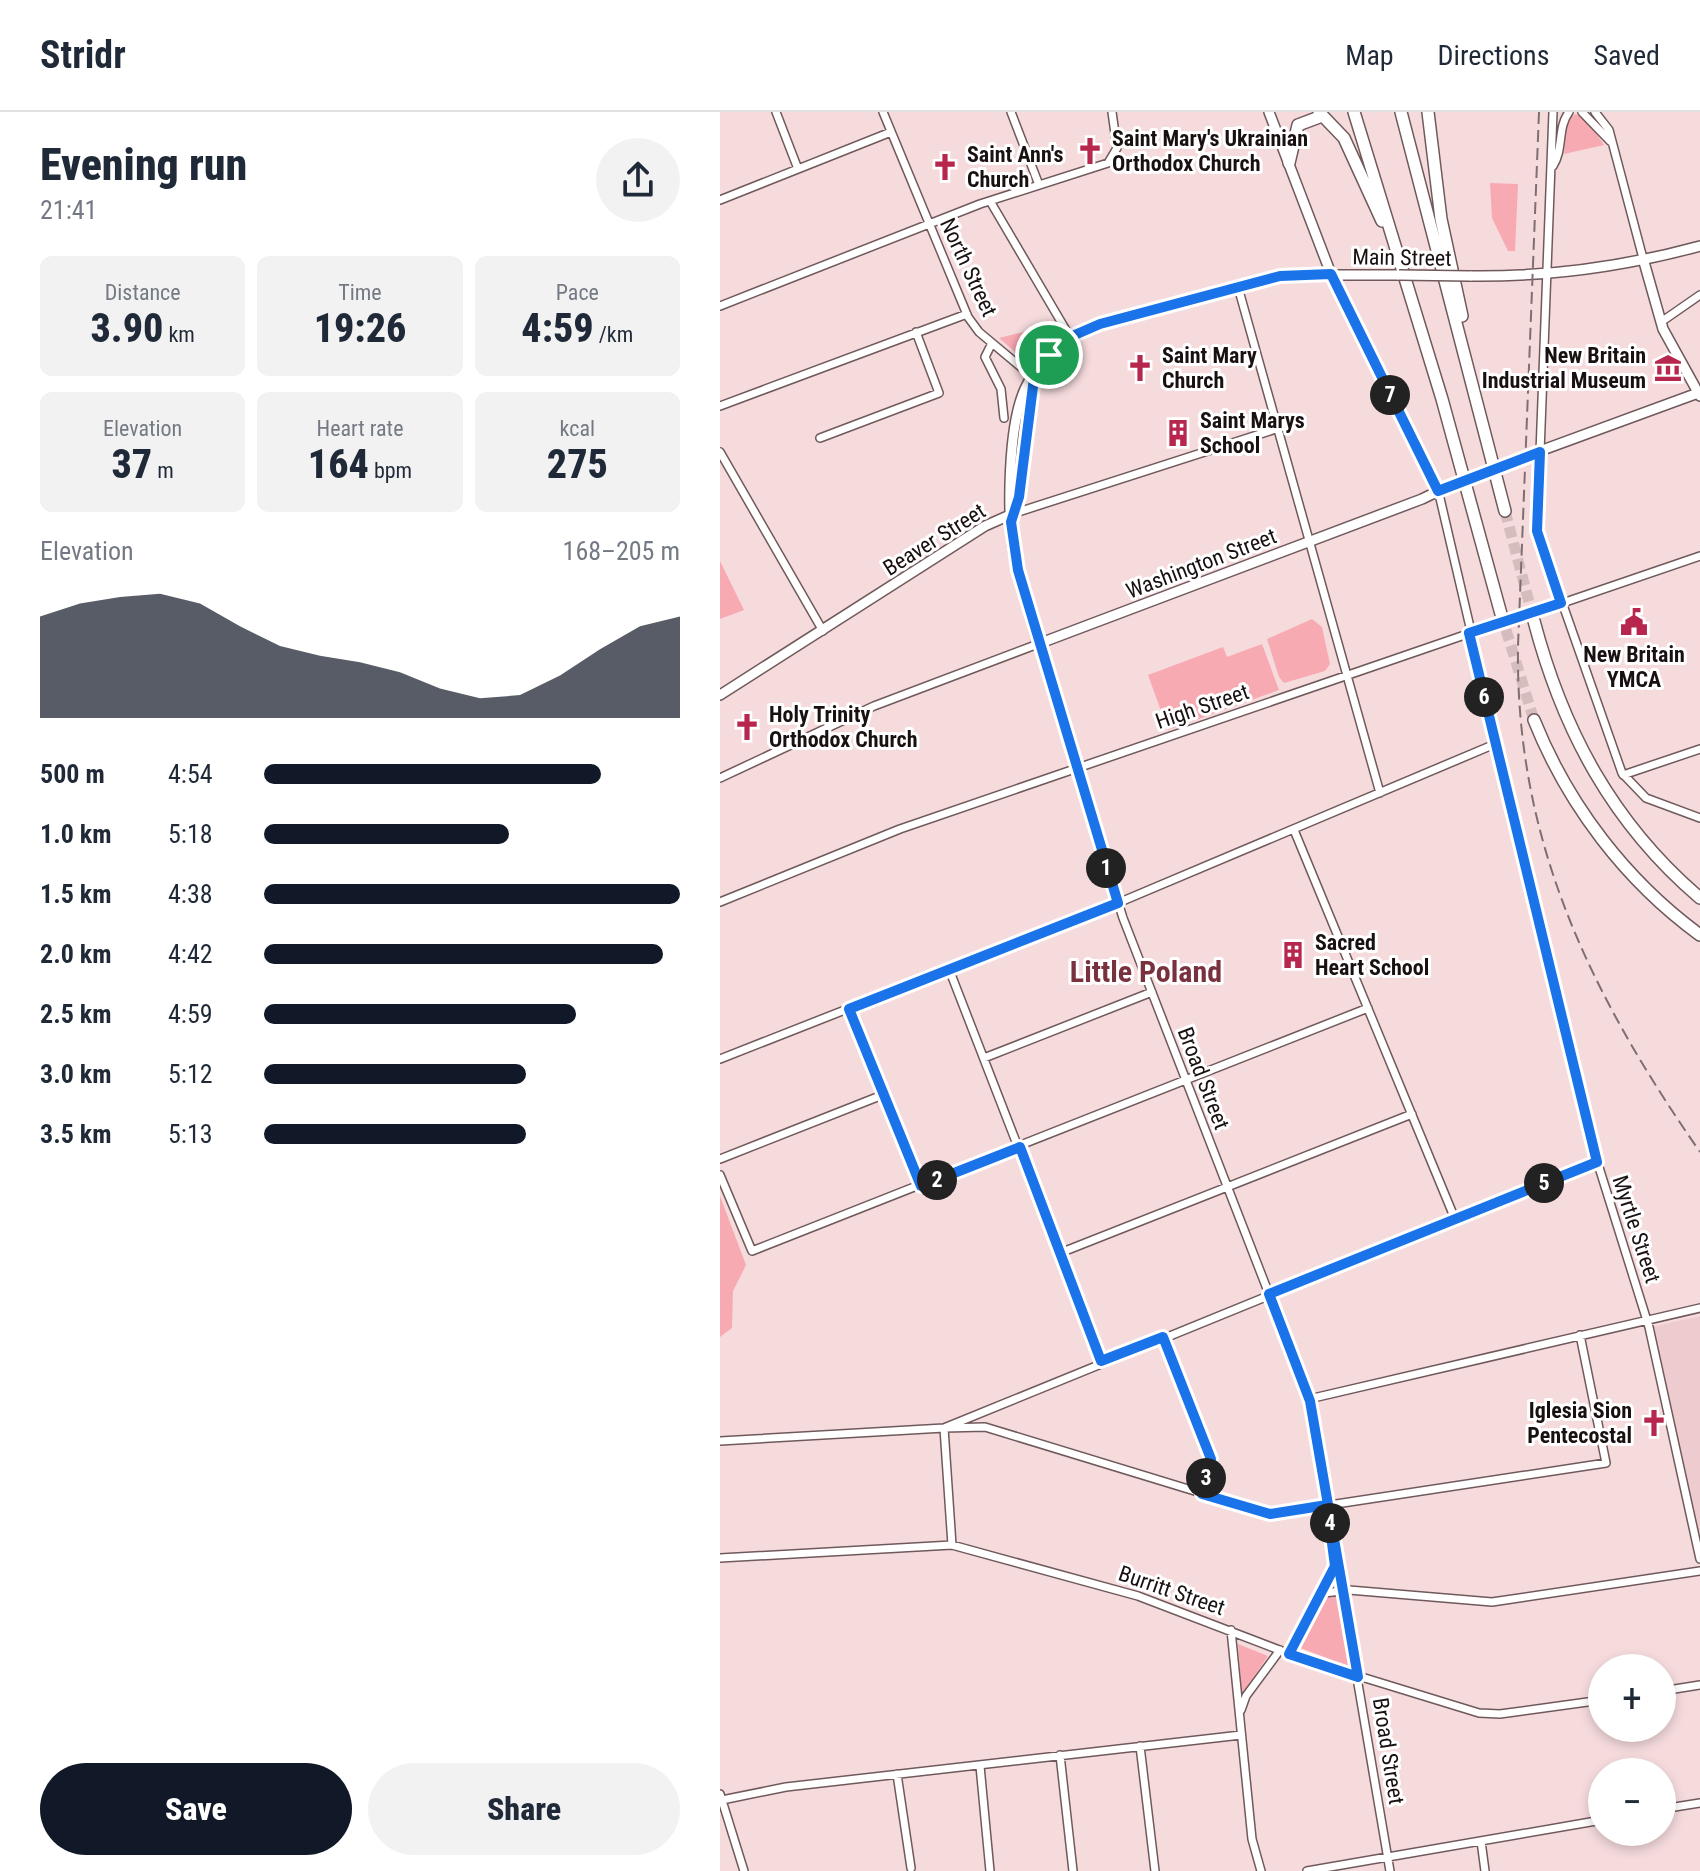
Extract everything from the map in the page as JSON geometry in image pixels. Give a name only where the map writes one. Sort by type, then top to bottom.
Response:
[{"type":"highway","points":[[1354,112],[1446,411],[1501,614]]},
{"type":"highway","points":[[1401,112],[1505,511]]},
{"type":"highway","points":[[1428,112],[1441,219],[1463,324],[1463,348]]},
{"type":"highway","points":[[1289,163],[1298,125],[1320,114],[1340,132],[1393,238]]},
{"type":"highway","points":[[1534,621],[1559,702],[1592,771],[1643,842],[1700,898]]},
{"type":"highway","points":[[1534,720],[1562,778],[1604,841],[1646,889],[1700,935]]},
{"type":"main road","points":[[1269,112],[1331,274]]},
{"type":"main road","name":"Main Street","points":[[1012,514],[1009,494],[1025,388],[1051,352],[1070,337],[1096,325],[1285,275],[1548,275],[1644,262],[1700,246]]},
{"type":"main road","points":[[1644,262],[1661,322],[1699,394]]},
{"type":"main road","name":"Washington Street","points":[[1038,644],[1507,463],[1699,394]]},
{"type":"main road","name":"Beaver Street","points":[[720,695],[985,526],[1012,514]]},
{"type":"main road","name":"Broad Street","points":[[1012,514],[1014,555],[1038,644]]},
{"type":"street","points":[[776,112],[798,169]]},
{"type":"street","name":"North Street","points":[[883,112],[967,314],[992,343],[1034,378]]},
{"type":"street","points":[[1011,112],[1039,185]]},
{"type":"street","points":[[720,306],[990,201],[1114,160],[1117,145],[1112,112]]},
{"type":"street","points":[[1553,112],[1537,531],[1623,775],[1649,800],[1700,818]]},
{"type":"street","points":[[1553,166],[1563,121],[1569,112]]},
{"type":"street","points":[[1582,112],[1610,141]]},
{"type":"street","points":[[1595,112],[1608,127],[1644,262]]},
{"type":"street","points":[[720,200],[891,132]]},
{"type":"street","points":[[990,201],[1070,337]]},
{"type":"street","name":"Myrtle Street","points":[[1331,274],[1438,491],[1495,744],[1597,1162],[1647,1320],[1700,1559]]},
{"type":"street","points":[[1238,287],[1380,793]]},
{"type":"street","points":[[1661,322],[1700,295]]},
{"type":"street","points":[[720,406],[967,314]]},
{"type":"street","points":[[820,438],[939,393],[916,332]]},
{"type":"street","name":"North Street","points":[[992,343],[985,355],[1001,387],[1004,418]]},
{"type":"street","name":"Beaver Street","points":[[1012,514],[1279,428]]},
{"type":"street","points":[[720,452],[823,631]]},
{"type":"street","name":"High Street","points":[[720,902],[891,832],[1700,556]]},
{"type":"street","name":"Broad Street","points":[[1038,644],[1118,903],[1309,1399],[1390,1871]]},
{"type":"street","name":"Washington Street","points":[[720,778],[874,706],[1038,644]]},
{"type":"street","points":[[720,1059],[1118,903],[1495,744]]},
{"type":"street","points":[[1623,775],[1700,749]]},
{"type":"street","points":[[1294,830],[1412,1114],[1459,1218]]},
{"type":"street","points":[[949,969],[1101,1361]]},
{"type":"street","points":[[984,1058],[1152,992]]},
{"type":"street","points":[[720,1175],[752,1251],[1368,1008]]},
{"type":"street","points":[[849,1009],[921,1186]]},
{"type":"street","points":[[720,1159],[885,1094]]},
{"type":"street","points":[[1060,1253],[1412,1114]]},
{"type":"street","points":[[944,1428],[1101,1361],[1597,1162]]},
{"type":"street","points":[[1309,1399],[1700,1308]]},
{"type":"street","points":[[720,1441],[985,1427],[1270,1514],[1606,1463],[1580,1335]]},
{"type":"street","points":[[1163,1337],[1211,1459],[1202,1494]]},
{"type":"street","points":[[944,1428],[952,1545]]},
{"type":"street","name":"Burritt Street","points":[[720,1558],[952,1545],[1134,1594],[1289,1654],[1486,1715],[1588,1702]]},
{"type":"street","points":[[1289,1654],[1324,1593],[1336,1562]]},
{"type":"street","points":[[1324,1593],[1343,1590],[1492,1602],[1700,1571]]},
{"type":"street","points":[[1231,1630],[1252,1839],[1261,1871]]},
{"type":"street","points":[[1240,1720],[1244,1701],[1280,1650]]},
{"type":"street","points":[[1676,1689],[1700,1685]]},
{"type":"street","points":[[744,1871],[721,1797],[1241,1735]]},
{"type":"street","points":[[1140,1746],[1155,1871]]},
{"type":"street","points":[[1060,1755],[1073,1871]]},
{"type":"street","points":[[980,1766],[990,1871]]},
{"type":"street","points":[[897,1774],[911,1868]]},
{"type":"street","points":[[1676,1807],[1700,1803]]},
{"type":"street","points":[[1307,1871],[1588,1822]]},
{"type":"street","points":[[1481,1841],[1485,1871]]},
{"type":"shaded area","points":[[1576,114],[1587,120],[1604,145],[1564,154],[1568,118]]},
{"type":"shaded area","points":[[1490,183],[1518,184],[1515,251],[1508,251],[1492,218]]},
{"type":"shaded area","points":[[1056,324],[1060,333],[1032,359],[1022,358],[999,338]]},
{"type":"shaded area","points":[[720,561],[744,610],[720,619]]},
{"type":"shaded area","points":[[1312,619],[1322,627],[1330,664],[1325,671],[1284,683],[1279,677],[1267,639]]},
{"type":"shaded area","points":[[1262,644],[1279,690],[1168,730],[1148,675],[1223,647],[1227,657]]},
{"type":"shaded area","points":[[720,1196],[746,1265],[733,1291],[732,1328],[720,1337]]},
{"type":"shaded area","points":[[1700,1316],[1700,1543],[1652,1327]]},
{"type":"shaded area","points":[[1338,1594],[1352,1659],[1348,1666],[1298,1647],[1327,1596]]},
{"type":"shaded area","points":[[1238,1644],[1268,1656],[1242,1694]]},
{"type":"tunnel","points":[[1505,511],[1534,621]]},
{"type":"tunnel","points":[[1501,614],[1534,720]]},
{"type":"railway","points":[[1539,112],[1518,646],[1520,717],[1530,785],[1546,850],[1567,913],[1594,974],[1625,1034],[1700,1152]]},
{"type":"place","name":"Saint Mary's Ukrainian Orthodox Church","points":[[1090,151]]},
{"type":"place","name":"Saint Ann's Church","points":[[945,167]]},
{"type":"place","name":"Saint Mary Church","points":[[1140,368]]},
{"type":"place","name":"New Britain Industrial Museum","points":[[1668,368]]},
{"type":"place","name":"Saint Marys School","points":[[1178,433]]},
{"type":"place","name":"New Britain YMCA","points":[[1634,622]]},
{"type":"place","name":"Holy Trinity Orthodox Church","points":[[747,727]]},
{"type":"place","name":"Sacred Heart School","points":[[1293,955]]},
{"type":"place","name":"Iglesia Sion Pentecostal","points":[[1654,1423]]},
{"type":"district","name":"Little Poland","points":[[1146,972]]},
{"type":"route","points":[[1331,274],[1438,491],[1540,452],[1537,531],[1561,603],[1469,633],[1597,1162],[1269,1294],[1310,1401],[1358,1677],[1289,1654],[1332,1578],[1336,1562],[1327,1505],[1270,1514],[1202,1494],[1211,1459],[1163,1337],[1101,1361],[1020,1147],[921,1186],[849,1009],[1118,903],[1040,653],[1013,544],[1012,514],[1019,497],[1035,390],[1034,378],[1049,355],[1070,337],[1100,324],[1280,276],[1331,274]]}]
